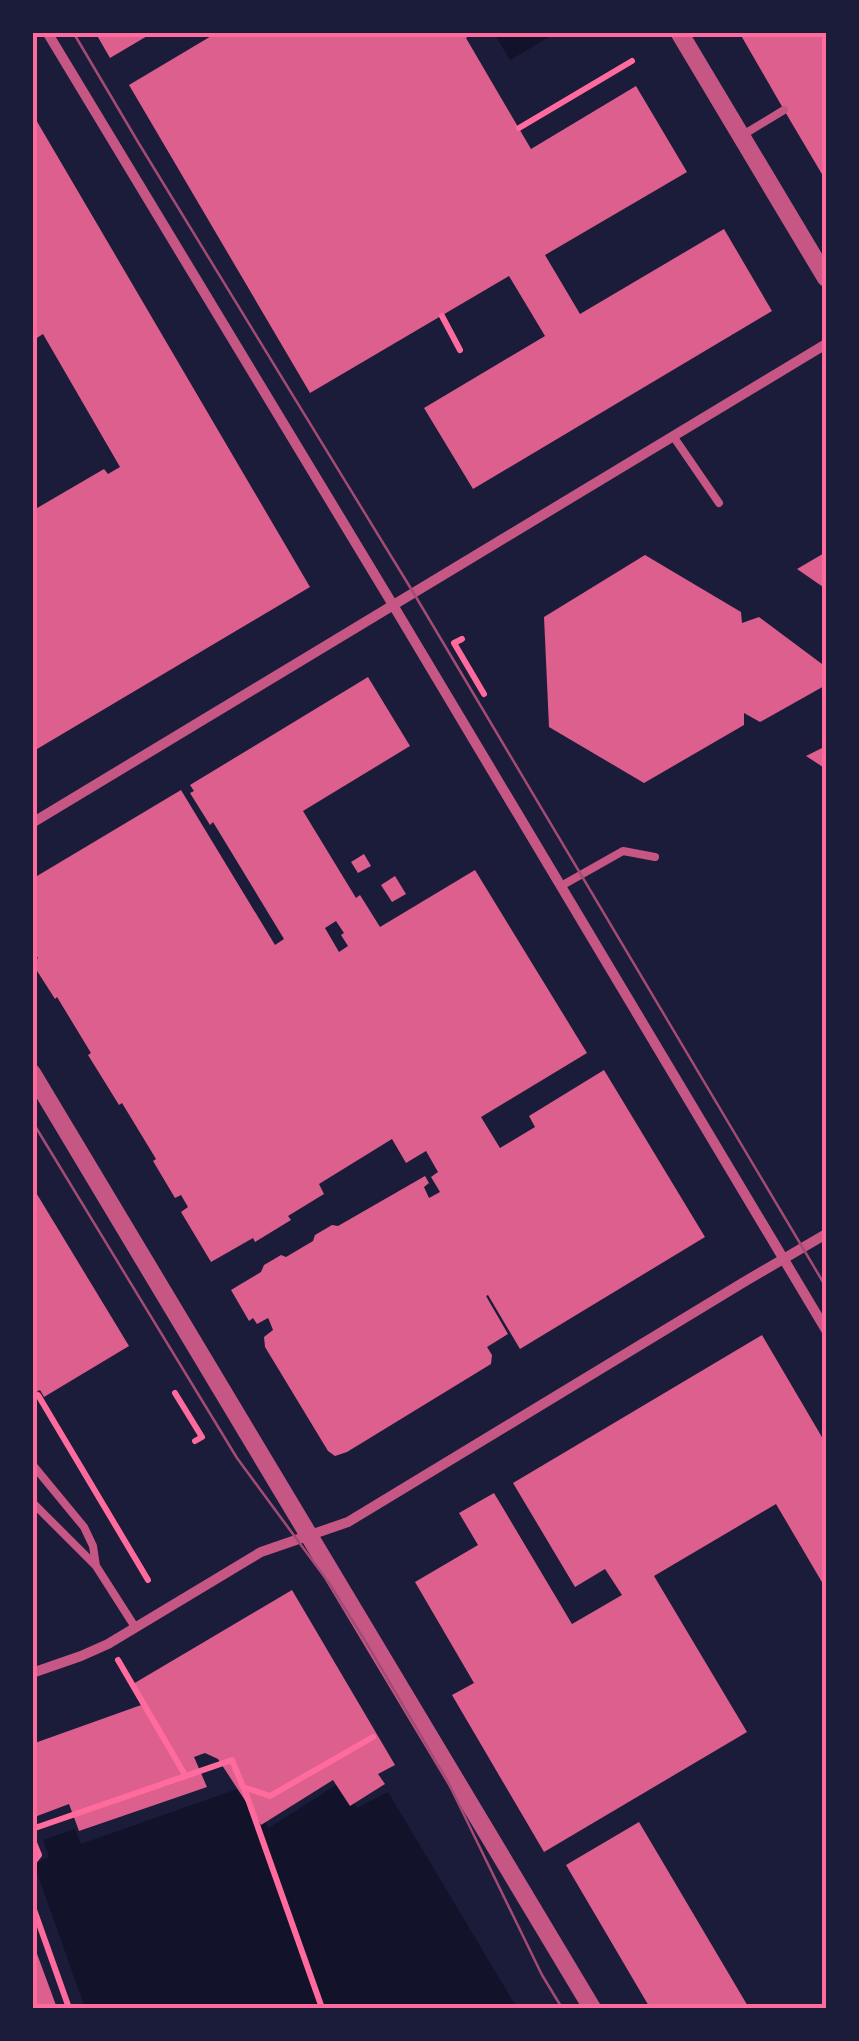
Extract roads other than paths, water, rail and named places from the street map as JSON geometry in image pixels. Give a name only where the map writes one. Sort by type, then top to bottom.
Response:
[{"type":"street","points":[[47,32],[826,1330]]},
{"type":"street","points":[[679,32],[826,278]]},
{"type":"street","points":[[32,823],[826,344]]},
{"type":"street","points":[[32,1073],[592,2008]]},
{"type":"street","points":[[32,1673],[108,1644],[260,1552],[348,1522],[826,1234]]},
{"type":"lane","points":[[741,136],[784,110]]},
{"type":"lane","points":[[673,436],[720,503]]},
{"type":"lane","points":[[561,886],[623,850],[655,857]]},
{"type":"lane","points":[[32,1464],[84,1528],[93,1546],[96,1566]]},
{"type":"lane","points":[[32,1502],[96,1566],[135,1628]]},
{"type":"tram line","points":[[73,32],[413,592],[826,1287]]},
{"type":"tram line","points":[[32,1121],[237,1458],[329,1583],[367,1644],[448,1782],[562,2008]]}]
